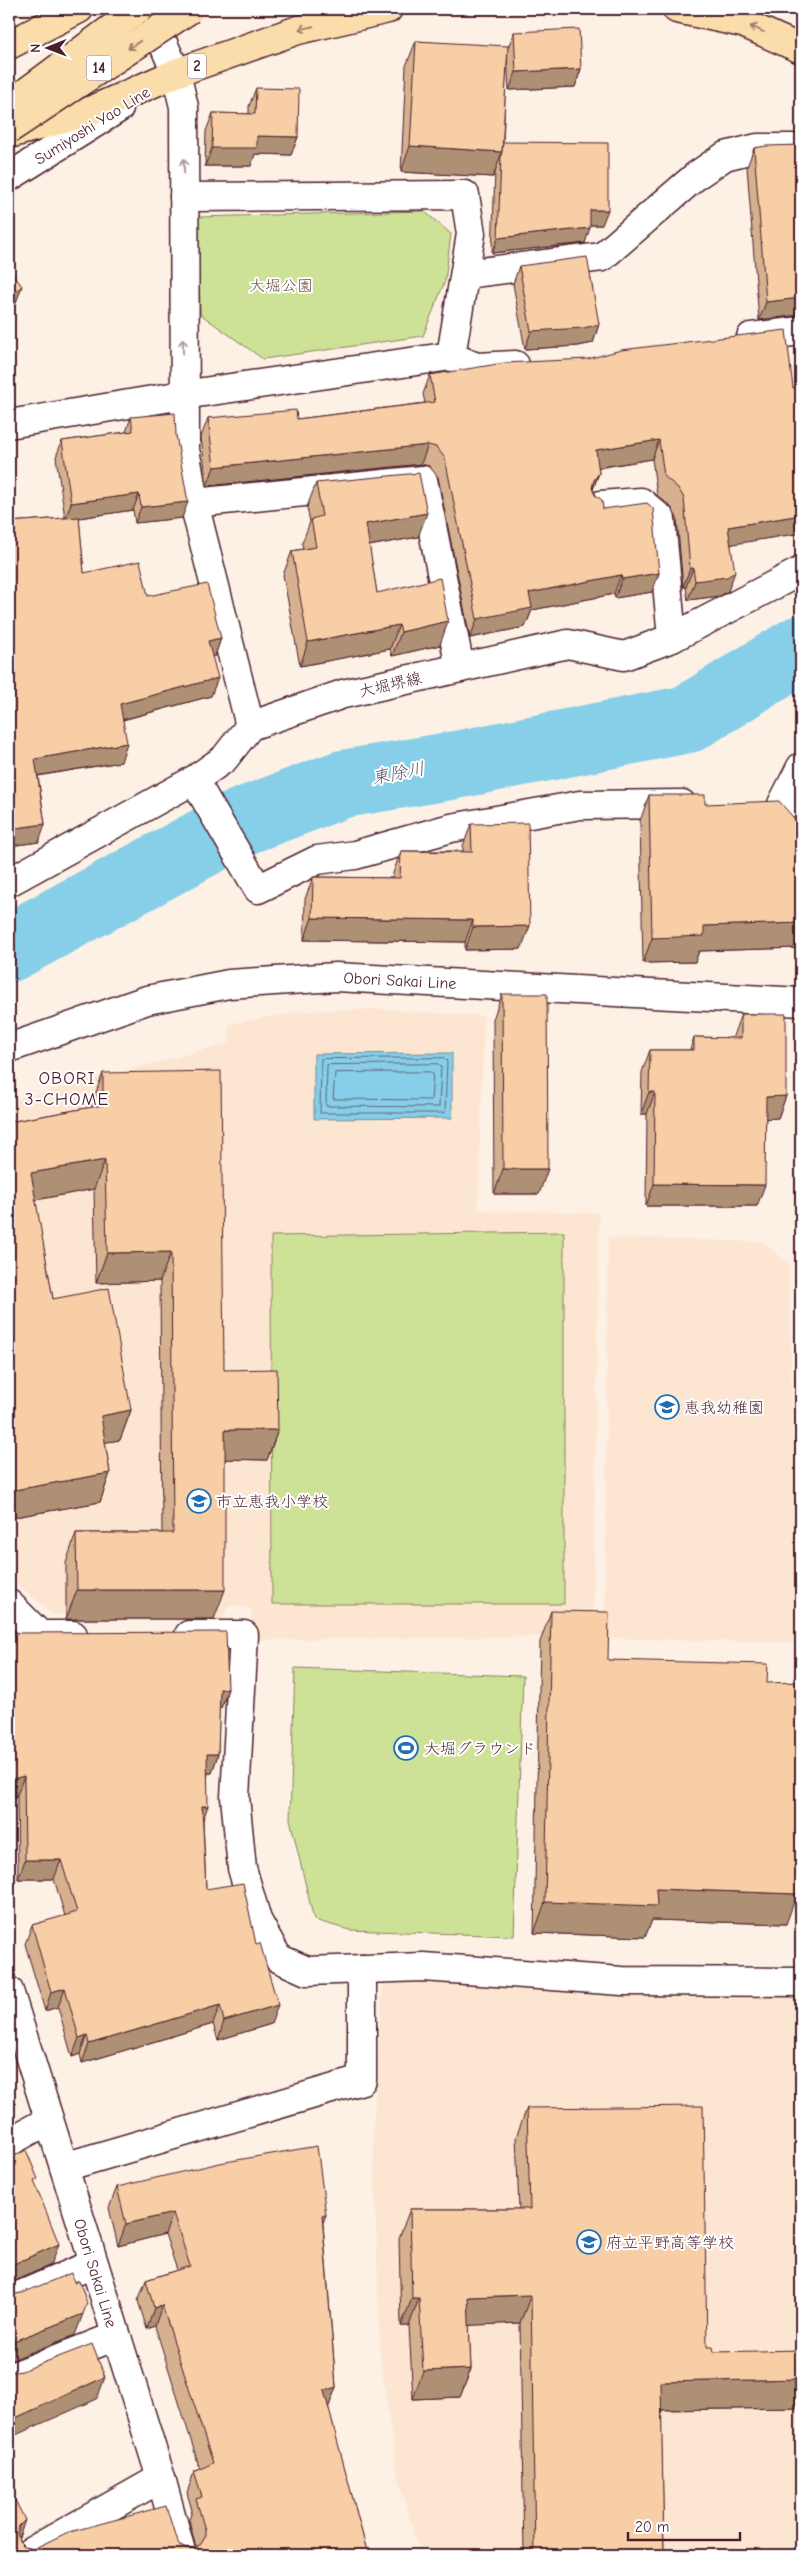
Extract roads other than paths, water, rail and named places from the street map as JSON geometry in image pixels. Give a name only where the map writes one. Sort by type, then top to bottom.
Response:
[{"type":"main road","points":[[9,45],[79,9]]},
{"type":"main road","name":"14","points":[[9,105],[138,9]]},
{"type":"main road","name":"14","points":[[9,129],[190,9]]},
{"type":"main road","name":"2","points":[[9,134],[85,113],[176,73],[298,30],[388,9]]},
{"type":"main road","points":[[676,9],[743,23],[801,49]]},
{"type":"street","points":[[9,882],[194,780],[224,759],[250,726],[194,502],[185,449],[183,395],[184,108],[176,73],[163,43]]},
{"type":"street","name":"Sumiyoshi Yao Line","points":[[9,177],[71,136],[176,73]]},
{"type":"street","points":[[464,274],[602,257],[697,175],[725,156],[756,148],[801,148]]},
{"type":"street","points":[[184,197],[465,195],[471,234],[451,356]]},
{"type":"street","points":[[725,340],[801,331]]},
{"type":"street","points":[[9,424],[183,395],[451,356],[476,367],[542,364]]},
{"type":"street","points":[[194,502],[423,480],[460,668]]},
{"type":"street","points":[[601,505],[641,502],[661,519],[672,638]]},
{"type":"street","name":"大堀堺線","points":[[250,726],[343,694],[568,644],[624,656],[672,638],[801,570]]},
{"type":"street","points":[[801,767],[782,804],[783,818],[801,838]]},
{"type":"street","points":[[194,780],[258,889],[317,860],[356,854],[451,828],[580,806],[706,804]]},
{"type":"street","points":[[754,804],[782,804]]},
{"type":"street","name":"Obori Sakai Line","points":[[9,1048],[147,1000],[229,984],[336,977],[801,1002]]},
{"type":"street","points":[[9,1604],[40,1635],[98,1635]]},
{"type":"street","points":[[166,1635],[244,1634],[235,1797],[242,1868],[257,1920],[278,1958],[307,1971],[423,1967],[622,1981],[801,1982]]},
{"type":"street","points":[[64,2167],[362,2080],[362,1969]]},
{"type":"street","name":"Obori Sakai Line","points":[[9,1991],[160,2478],[182,2555]]},
{"type":"street","points":[[9,2142],[49,2120]]},
{"type":"street","points":[[9,2300],[94,2264]]},
{"type":"street","points":[[9,2378],[116,2336]]},
{"type":"street","points":[[25,2555],[160,2478]]},
{"type":"water","points":[[452,1053],[452,1118],[314,1119],[314,1054]]},
{"type":"waterway","name":"東除川","points":[[9,948],[244,821],[343,784],[456,765],[688,719],[801,649]]},
{"type":"place","name":"恵我幼稚園","points":[[667,1407]]},
{"type":"place","name":"市立恵我小学校","points":[[199,1501]]},
{"type":"place","name":"大堀グラウンド","points":[[406,1748]]},
{"type":"place","name":"府立平野高等学校","points":[[589,2242]]},
{"type":"district","name":"OBORI 3-CHOME","points":[[67,1088]]},
{"type":"park label","name":"大堀公園","points":[[281,285]]}]
